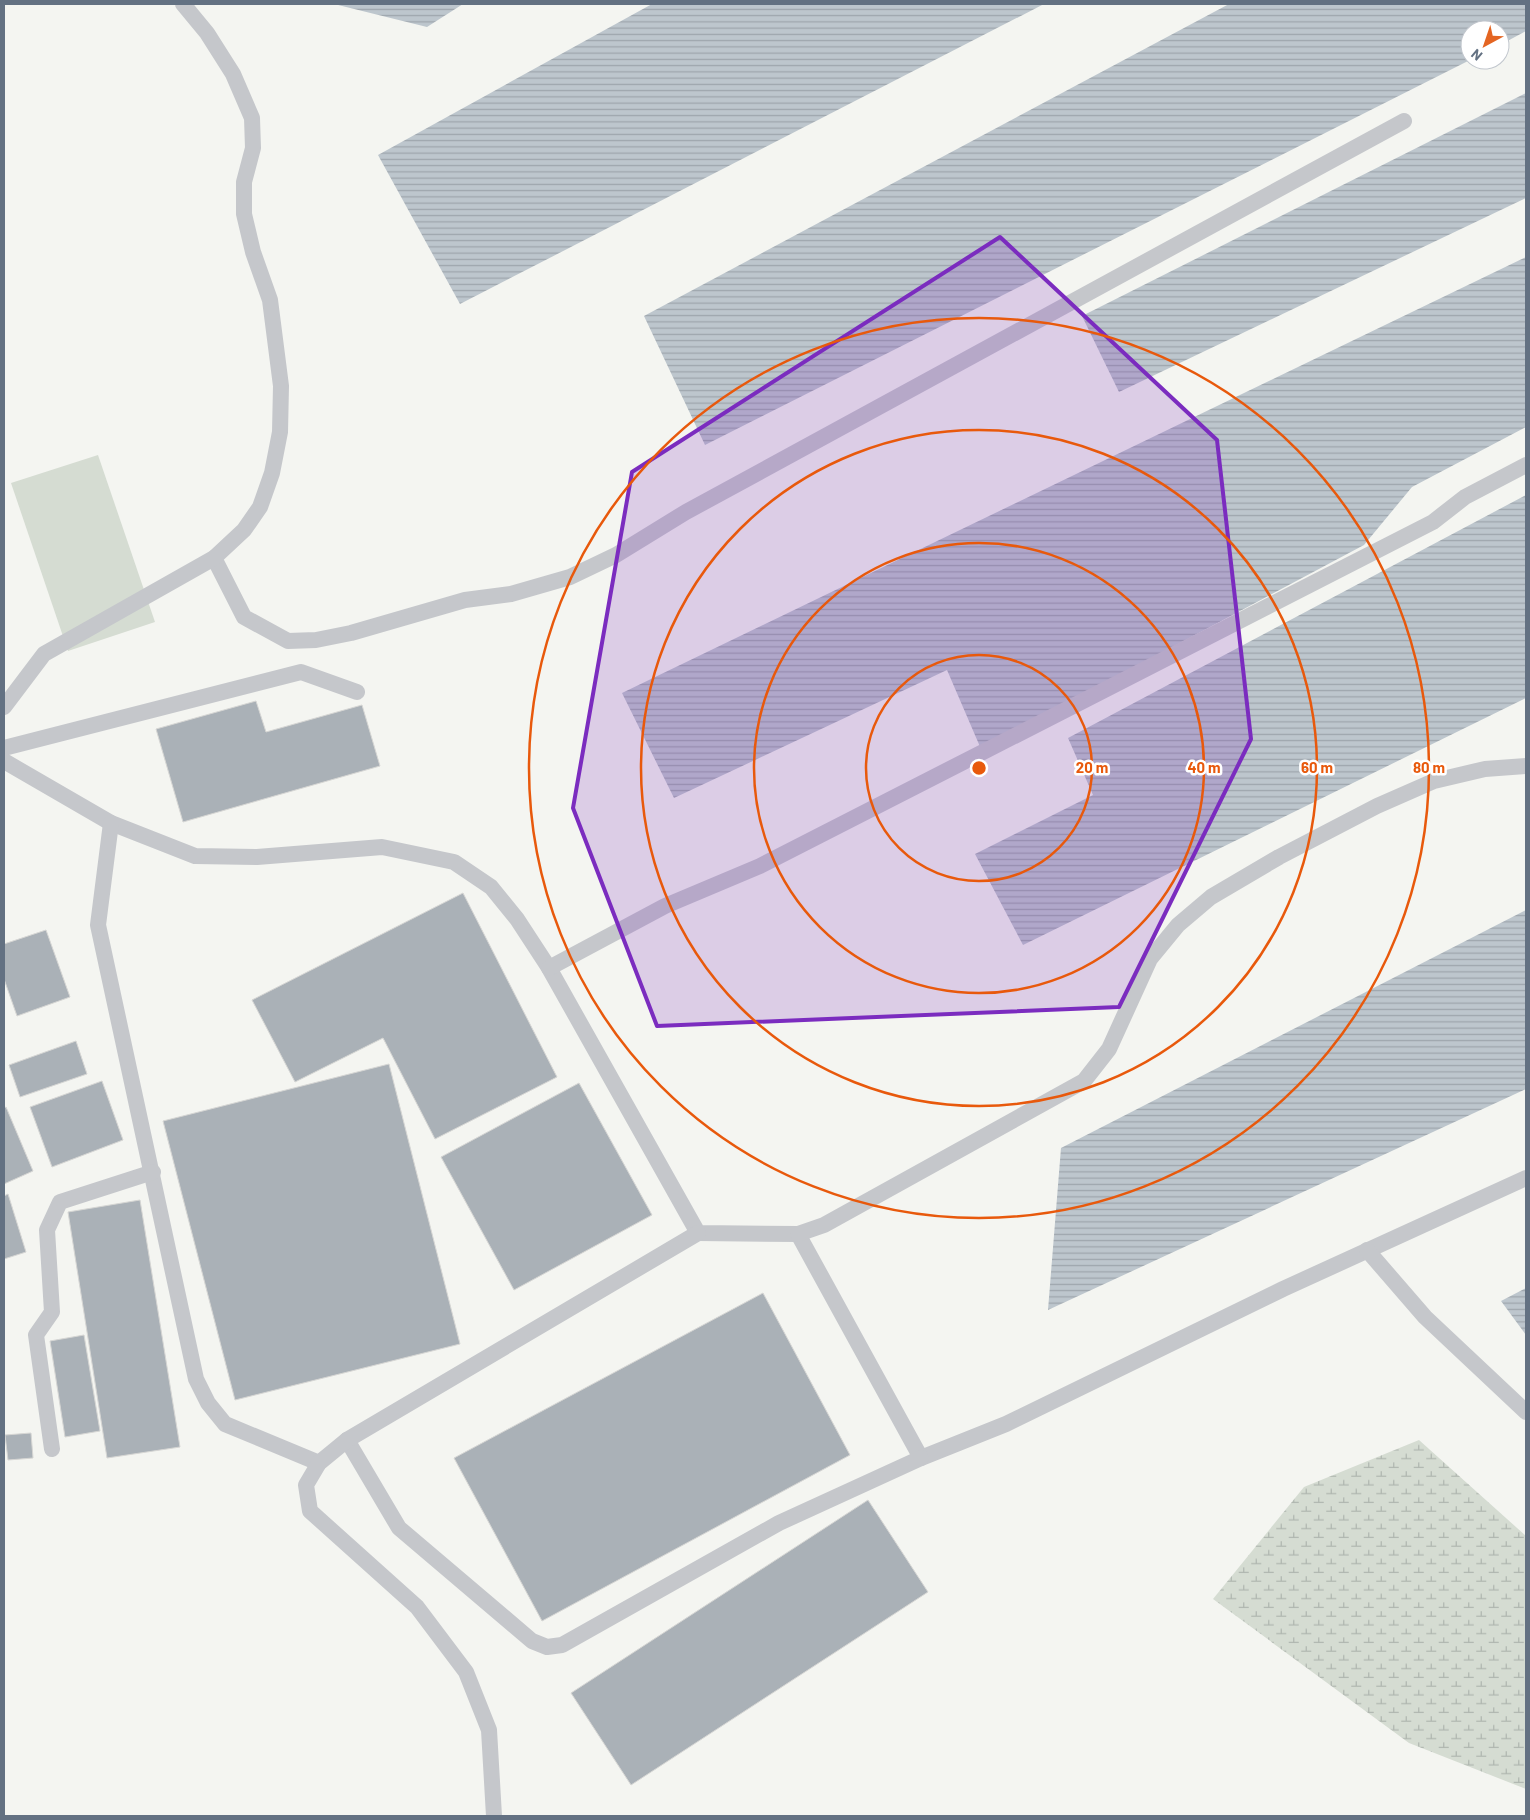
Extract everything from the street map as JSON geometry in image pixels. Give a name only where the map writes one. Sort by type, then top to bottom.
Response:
[{"type":"lane","points":[[4,706],[44,654],[214,558],[244,530],[260,507],[272,473],[278,440],[280,386],[270,300],[253,252],[244,214],[244,182],[252,148],[252,118],[233,74],[208,33],[183,4]]},
{"type":"lane","points":[[214,558],[244,617],[288,641],[316,640],[351,633],[456,602],[511,594],[570,577],[616,555],[686,512],[1404,120]]},
{"type":"lane","points":[[549,968],[665,906],[760,866],[1433,522],[1465,497],[1526,465]]},
{"type":"lane","points":[[4,748],[301,672],[357,692]]},
{"type":"lane","points":[[4,761],[110,823],[195,856],[258,857],[382,847],[454,862],[491,887],[518,919],[549,968],[698,1233]]},
{"type":"lane","points":[[494,1816],[489,1730],[466,1672],[417,1607],[310,1511],[306,1485],[319,1463],[347,1440],[698,1233],[798,1234],[824,1225],[1084,1081],[1109,1048],[1150,958],[1178,925],[1211,898],[1279,857],[1377,806],[1434,780],[1485,769],[1526,766]]},
{"type":"lane","points":[[110,823],[98,925],[143,1140],[153,1172],[196,1379],[208,1403],[225,1424],[319,1463]]},
{"type":"lane","points":[[52,1449],[36,1335],[52,1312],[47,1230],[60,1202],[153,1172]]},
{"type":"lane","points":[[347,1440],[399,1528],[532,1641],[547,1647],[562,1645],[779,1523],[921,1458],[1006,1424],[1367,1250],[1526,1178]]},
{"type":"lane","points":[[798,1234],[921,1458]]},
{"type":"lane","points":[[1367,1250],[1425,1317],[1526,1412]]},
{"type":"highlighted area","points":[[1000,237],[1217,440],[1251,739],[1119,1007],[657,1026],[573,808],[632,472]]},
{"type":"green space","points":[[98,455],[155,622],[68,651],[11,483]]},
{"type":"green space","points":[[1419,1440],[1526,1536],[1526,1789],[1409,1743],[1213,1599],[1304,1487]]},
{"type":"shaded area","points":[[334,4],[463,4],[427,27]]},
{"type":"shaded area","points":[[652,4],[1044,4],[460,304],[378,155]]},
{"type":"shaded area","points":[[1229,4],[1526,4],[1526,31],[1510,40],[1510,20],[1460,20],[1460,65],[705,445],[644,316]]},
{"type":"shaded area","points":[[1526,93],[1526,198],[1119,392],[1082,316]]},
{"type":"shaded area","points":[[1526,257],[1526,427],[1412,487],[1364,545],[981,749],[947,670],[674,798],[622,693]]},
{"type":"shaded area","points":[[1526,495],[1526,698],[1023,945],[975,854],[1093,795],[1068,738]]},
{"type":"shaded area","points":[[1526,910],[1526,1089],[1048,1310],[1061,1148]]},
{"type":"shaded area","points":[[1526,1288],[1526,1335],[1501,1301]]},
{"type":"building","points":[[256,701],[266,732],[362,705],[380,766],[183,822],[156,729]]},
{"type":"building","points":[[463,893],[557,1077],[435,1139],[383,1038],[295,1082],[252,1000]]},
{"type":"building","points":[[46,930],[70,997],[17,1016],[4,979],[4,944]]},
{"type":"building","points":[[76,1041],[87,1074],[20,1097],[9,1065]]},
{"type":"building","points":[[389,1064],[460,1344],[235,1400],[163,1121]]},
{"type":"building","points":[[102,1081],[123,1140],[52,1167],[30,1107]]},
{"type":"building","points":[[579,1083],[652,1215],[514,1290],[441,1157]]},
{"type":"building","points":[[6,1107],[33,1171],[4,1184],[4,1108]]},
{"type":"building","points":[[8,1194],[26,1252],[4,1259],[4,1196]]},
{"type":"building","points":[[140,1200],[180,1447],[107,1458],[68,1212]]},
{"type":"building","points":[[763,1293],[850,1455],[542,1621],[454,1458]]},
{"type":"building","points":[[84,1335],[100,1431],[65,1437],[50,1341]]},
{"type":"building","points":[[31,1433],[33,1458],[8,1460],[5,1435]]},
{"type":"building","points":[[868,1500],[928,1592],[631,1785],[571,1693]]}]
